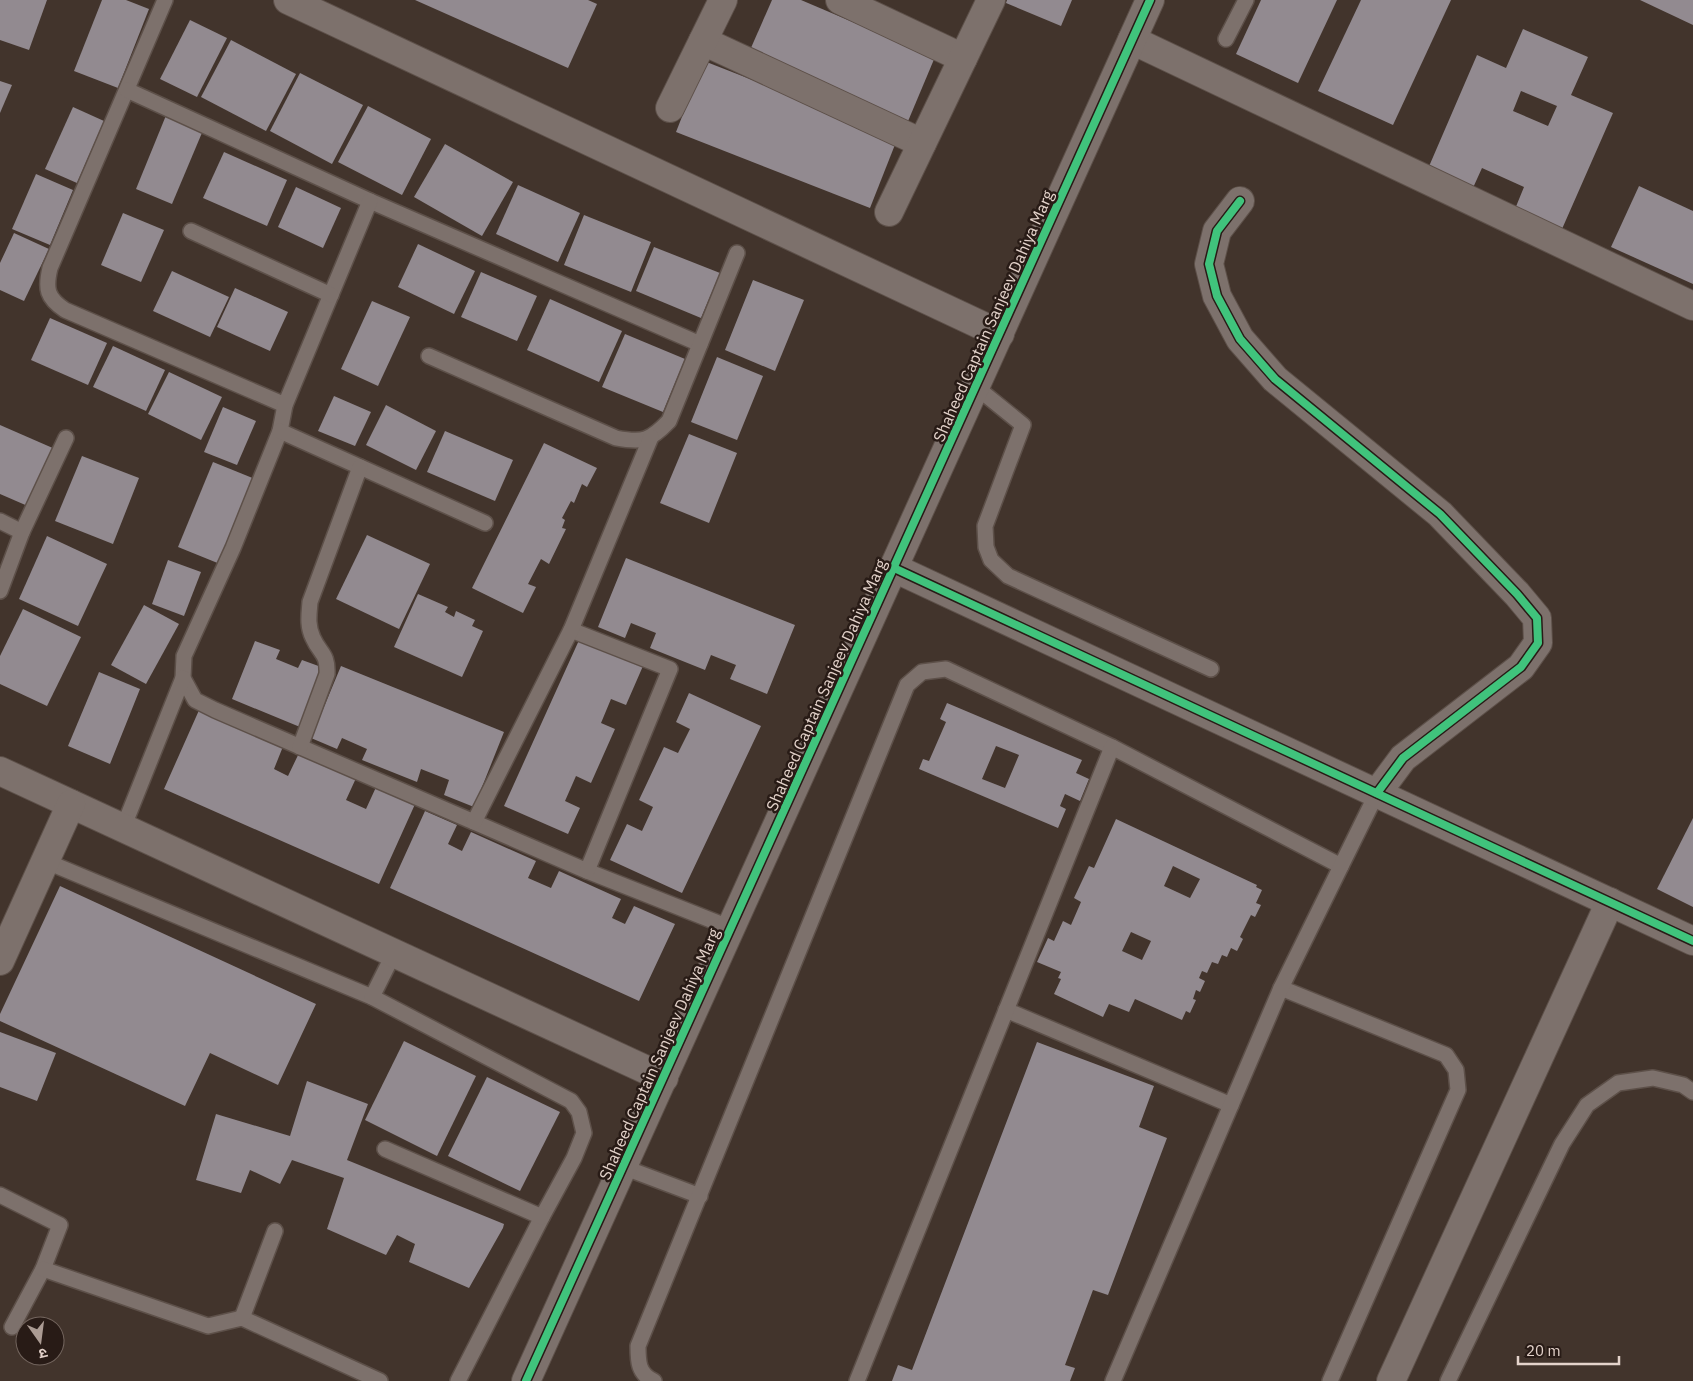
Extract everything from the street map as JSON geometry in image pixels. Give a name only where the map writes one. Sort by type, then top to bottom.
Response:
[{"type":"street","points":[[288,0],[1000,334]]},
{"type":"street","points":[[670,108],[723,0]]},
{"type":"street","points":[[840,0],[963,58]]},
{"type":"street","points":[[889,212],[992,0]]},
{"type":"street","name":"Shaheed Captain Sanjeev Dahiya Marg","points":[[526,1381],[1150,0]]},
{"type":"street","points":[[1132,40],[1693,306]]},
{"type":"street","points":[[702,41],[922,144]]},
{"type":"street","points":[[1240,201],[1217,231],[1209,264],[1217,296],[1240,339],[1275,379],[1440,514],[1517,594],[1537,618],[1538,643],[1521,667],[1403,758],[1377,793]]},
{"type":"street","points":[[894,568],[1693,941]]},
{"type":"street","points":[[0,771],[664,1078]]},
{"type":"street","points":[[0,961],[71,804]]},
{"type":"street","points":[[1391,1381],[1610,902]]},
{"type":"lane","points":[[165,0],[50,268],[47,279],[48,291],[56,304],[66,310],[285,405]]},
{"type":"lane","points":[[1226,39],[1246,0]]},
{"type":"lane","points":[[127,90],[370,201],[700,344]]},
{"type":"lane","points":[[123,828],[183,678],[184,656],[233,548],[280,431],[285,405],[370,201]]},
{"type":"lane","points":[[191,231],[331,295]]},
{"type":"lane","points":[[429,356],[616,438],[638,442],[656,434],[669,421],[737,253]]},
{"type":"lane","points":[[976,387],[1023,425],[985,526],[986,547],[991,560],[1008,576],[1211,669]]},
{"type":"lane","points":[[280,431],[485,523]]},
{"type":"lane","points":[[474,822],[571,630],[651,437]]},
{"type":"lane","points":[[0,591],[22,532],[66,438]]},
{"type":"lane","points":[[300,747],[327,674],[328,664],[324,654],[313,639],[308,622],[310,602],[360,467]]},
{"type":"lane","points":[[0,522],[22,532]]},
{"type":"lane","points":[[571,630],[670,670],[587,871]]},
{"type":"lane","points":[[654,1381],[647,1378],[638,1363],[638,1346],[907,685],[922,672],[946,669],[1112,747],[1341,866]]},
{"type":"lane","points":[[183,678],[195,700],[214,710],[587,871],[732,928]]},
{"type":"lane","points":[[856,1381],[1112,747]]},
{"type":"lane","points":[[1113,1381],[1281,988],[1377,793]]},
{"type":"lane","points":[[45,861],[372,997],[571,1101],[579,1112],[584,1133],[574,1158],[542,1216],[458,1381]]},
{"type":"lane","points":[[372,997],[394,953]]},
{"type":"lane","points":[[1281,988],[1446,1055],[1456,1070],[1458,1090],[1330,1381]]},
{"type":"lane","points":[[1006,1010],[1231,1105]]},
{"type":"lane","points":[[1448,1381],[1562,1144],[1586,1105],[1618,1083],[1652,1078],[1683,1085],[1693,1092]]},
{"type":"lane","points":[[386,1149],[542,1216]]},
{"type":"lane","points":[[623,1167],[700,1196]]},
{"type":"lane","points":[[0,1195],[60,1225],[43,1269],[12,1327]]},
{"type":"lane","points":[[242,1318],[275,1231]]},
{"type":"lane","points":[[43,1269],[208,1326],[242,1318],[380,1381]]},
{"type":"building","points":[[0,0],[47,0],[29,50],[0,40]]},
{"type":"building","points":[[102,0],[126,0],[149,9],[118,88],[74,71]]},
{"type":"building","points":[[415,0],[588,0],[597,4],[568,68]]},
{"type":"building","points":[[772,0],[801,0],[935,57],[906,126],[747,57]]},
{"type":"building","points":[[1007,0],[1072,0],[1061,26],[1006,3]]},
{"type":"building","points":[[1261,0],[1337,0],[1298,83],[1236,54]]},
{"type":"building","points":[[1361,0],[1451,0],[1393,125],[1318,91]]},
{"type":"building","points":[[1640,0],[1693,0],[1693,25]]},
{"type":"building","points":[[190,20],[227,38],[197,97],[160,79]]},
{"type":"building","points":[[1523,29],[1588,57],[1571,95],[1613,113],[1562,229],[1515,209],[1524,187],[1482,168],[1472,190],[1427,171],[1477,55],[1506,68]],"holes":[[[1521,91],[1557,106],[1548,126],[1513,111]]]},
{"type":"building","points":[[231,40],[296,74],[266,131],[201,97]]},
{"type":"building","points":[[704,61],[898,137],[870,208],[676,132]]},
{"type":"building","points":[[300,73],[363,105],[332,164],[270,131]]},
{"type":"building","points":[[0,81],[12,85],[0,113]]},
{"type":"building","points":[[368,106],[431,139],[402,195],[338,162]]},
{"type":"building","points":[[73,107],[104,121],[77,183],[45,169]]},
{"type":"building","points":[[167,113],[204,128],[172,204],[136,189]]},
{"type":"building","points":[[445,144],[513,182],[482,236],[414,197]]},
{"type":"building","points":[[224,152],[287,180],[267,226],[203,198]]},
{"type":"building","points":[[36,174],[73,190],[50,245],[12,229]]},
{"type":"building","points":[[518,185],[580,213],[558,262],[496,234]]},
{"type":"building","points":[[1639,186],[1693,211],[1693,284],[1611,247]]},
{"type":"building","points":[[296,187],[341,208],[323,248],[278,227]]},
{"type":"building","points":[[123,213],[164,230],[141,282],[101,265]]},
{"type":"building","points":[[584,215],[651,242],[631,292],[564,265]]},
{"type":"building","points":[[14,233],[49,249],[24,301],[0,290],[0,263]]},
{"type":"building","points":[[418,244],[475,271],[454,314],[398,287]]},
{"type":"building","points":[[654,247],[720,273],[701,318],[636,291]]},
{"type":"building","points":[[172,271],[229,297],[210,337],[153,311]]},
{"type":"building","points":[[481,272],[537,296],[517,341],[461,317]]},
{"type":"building","points":[[753,280],[804,300],[775,371],[725,350]]},
{"type":"building","points":[[235,288],[288,312],[270,351],[217,327]]},
{"type":"building","points":[[550,299],[622,331],[599,382],[527,350]]},
{"type":"building","points":[[372,301],[410,317],[378,386],[341,369]]},
{"type":"building","points":[[50,318],[107,343],[88,385],[31,360]]},
{"type":"building","points":[[625,334],[685,359],[663,412],[602,387]]},
{"type":"building","points":[[113,346],[165,370],[146,411],[93,387]]},
{"type":"building","points":[[717,357],[763,376],[737,440],[691,422]]},
{"type":"building","points":[[169,372],[222,397],[201,440],[148,414]]},
{"type":"building","points":[[334,396],[371,412],[355,446],[318,431]]},
{"type":"building","points":[[386,405],[436,431],[416,470],[366,445]]},
{"type":"building","points":[[223,407],[256,421],[237,465],[204,452]]},
{"type":"building","points":[[0,425],[55,449],[30,507],[0,494]]},
{"type":"building","points":[[445,431],[513,460],[495,501],[427,472]]},
{"type":"building","points":[[689,434],[737,453],[709,523],[660,503]]},
{"type":"building","points":[[544,443],[597,468],[587,487],[582,484],[574,503],[571,501],[562,518],[565,520],[562,528],[566,529],[549,564],[541,559],[528,584],[536,587],[523,613],[472,588]]},
{"type":"building","points":[[82,456],[139,478],[113,544],[55,521]]},
{"type":"building","points":[[213,462],[255,479],[220,564],[178,547]]},
{"type":"building","points":[[367,535],[430,564],[399,629],[336,599]]},
{"type":"building","points":[[47,536],[107,564],[78,626],[19,599]]},
{"type":"building","points":[[626,558],[795,625],[767,694],[730,679],[736,665],[711,655],[705,670],[650,648],[656,633],[631,623],[625,638],[598,627]]},
{"type":"building","points":[[168,560],[201,572],[184,616],[152,604]]},
{"type":"building","points":[[418,594],[448,607],[445,612],[454,617],[456,611],[475,620],[472,626],[483,631],[462,677],[394,647]]},
{"type":"building","points":[[144,605],[179,624],[146,684],[111,665]]},
{"type":"building","points":[[23,609],[81,637],[47,706],[0,684],[0,656]]},
{"type":"building","points":[[580,638],[643,666],[626,705],[611,699],[601,723],[615,729],[591,783],[576,776],[565,801],[580,808],[568,834],[504,806]]},
{"type":"building","points":[[255,641],[280,650],[276,659],[298,668],[302,660],[324,668],[300,727],[232,699]]},
{"type":"building","points":[[341,666],[504,732],[474,807],[444,795],[449,780],[421,769],[417,782],[362,760],[367,749],[342,738],[337,749],[311,738]]},
{"type":"building","points":[[99,672],[140,689],[110,764],[68,746]]},
{"type":"building","points":[[689,693],[761,726],[682,893],[610,860],[627,824],[642,831],[653,807],[639,800],[664,747],[678,753],[690,729],[676,722]]},
{"type":"building","points":[[947,703],[1082,760],[1076,773],[1089,779],[1080,801],[1065,794],[1060,806],[1066,809],[1058,828],[919,769],[923,759],[929,761],[946,722],[940,719]],"holes":[[[996,746],[1019,755],[1005,788],[982,779]]]},
{"type":"building","points":[[200,708],[284,744],[274,769],[288,776],[300,751],[357,776],[346,800],[366,809],[377,785],[416,802],[379,884],[164,789]]},
{"type":"building","points":[[425,811],[457,825],[448,844],[462,851],[471,832],[536,861],[528,878],[551,888],[559,871],[621,899],[612,918],[625,924],[634,906],[675,924],[639,1001],[390,888]]},
{"type":"building","points":[[1693,818],[1693,907],[1657,889]]},
{"type":"building","points":[[1116,819],[1257,885],[1256,887],[1262,890],[1256,903],[1261,905],[1255,917],[1251,915],[1240,937],[1243,939],[1237,951],[1231,948],[1227,957],[1222,955],[1218,964],[1212,962],[1207,973],[1202,971],[1199,978],[1205,981],[1200,992],[1196,990],[1193,999],[1196,1000],[1190,1013],[1186,1011],[1182,1020],[1135,999],[1129,1012],[1109,1004],[1103,1017],[1054,994],[1061,979],[1058,978],[1061,972],[1037,962],[1048,938],[1054,941],[1063,921],[1071,925],[1081,902],[1074,898],[1089,866],[1094,868]],"holes":[[[1173,866],[1200,879],[1190,898],[1164,886]],[[1131,932],[1151,941],[1142,960],[1122,951]]]},
{"type":"building","points":[[60,886],[316,1004],[278,1085],[210,1053],[185,1106],[0,1021],[0,1014]]},
{"type":"building","points":[[0,1032],[56,1053],[37,1101],[0,1087]]},
{"type":"building","points":[[404,1041],[476,1076],[437,1156],[365,1120]]},
{"type":"building","points":[[1037,1042],[1154,1086],[1139,1127],[1167,1138],[1108,1295],[1093,1290],[1065,1365],[1075,1368],[1070,1381],[892,1381],[898,1365],[912,1370]]},
{"type":"building","points":[[487,1077],[560,1112],[520,1191],[448,1156]]},
{"type":"building","points":[[307,1081],[368,1104],[347,1160],[504,1224],[469,1288],[409,1262],[415,1244],[397,1235],[386,1255],[327,1229],[344,1178],[292,1160],[280,1184],[250,1170],[241,1193],[196,1180],[216,1114],[290,1136]]},
{"type":"cycle path","points":[[526,1381],[1150,0]]},
{"type":"cycle path","points":[[1240,201],[1217,231],[1209,264],[1217,296],[1240,339],[1275,379],[1440,514],[1517,594],[1537,618],[1538,643],[1521,667],[1403,758],[1377,793]]},
{"type":"cycle path","points":[[894,568],[1693,941]]}]
